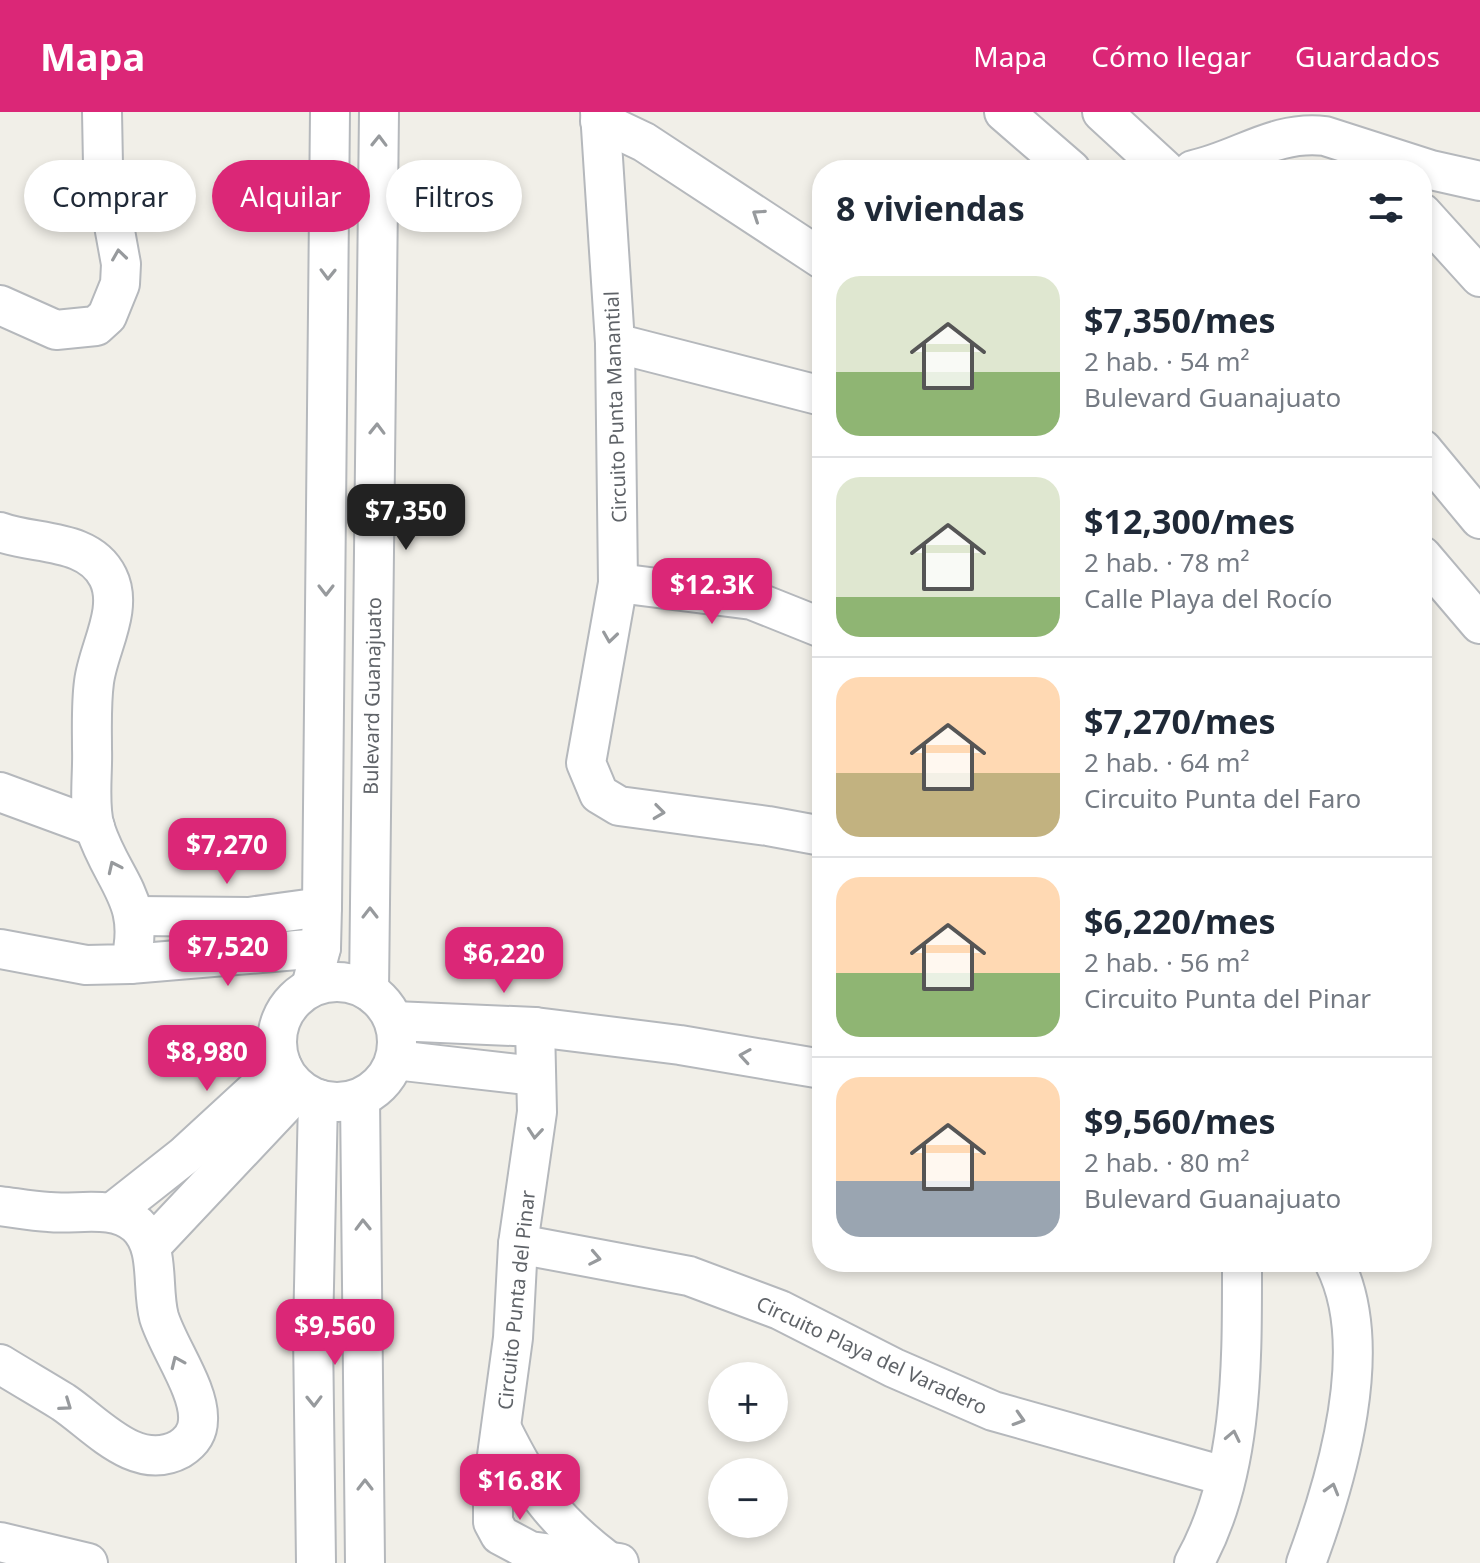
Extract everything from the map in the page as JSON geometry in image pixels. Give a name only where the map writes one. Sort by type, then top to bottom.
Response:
[{"type":"street","points":[[0,305],[56,330],[76,331],[96,326],[113,305],[121,264],[103,165],[102,112]]},
{"type":"street","points":[[311,987],[321,948],[322,907],[330,112]]},
{"type":"street","name":"Bulevard Guanajuato","points":[[369,991],[379,112]]},
{"type":"street","points":[[1004,112],[1059,160]]},
{"type":"street","points":[[1102,112],[1154,160]]},
{"type":"street","name":"Circuito Punta Manantial","points":[[812,252],[641,127],[600,117],[615,343],[618,583],[607,662],[586,748],[588,773],[599,794],[607,801],[629,809],[812,834]]},
{"type":"street","points":[[1221,160],[1290,135],[1308,134],[1345,156],[1370,160]]},
{"type":"street","points":[[1432,170],[1480,181]]},
{"type":"street","points":[[1432,224],[1480,277]]},
{"type":"street","points":[[615,343],[812,390]]},
{"type":"street","points":[[1432,461],[1480,519]]},
{"type":"street","points":[[0,532],[21,540],[66,546],[90,556],[107,574],[113,591],[113,611],[94,682],[95,827],[136,916],[137,940],[130,964]]},
{"type":"street","points":[[1432,568],[1480,624]]},
{"type":"street","points":[[618,583],[752,600],[812,624]]},
{"type":"street","points":[[0,792],[95,827]]},
{"type":"street","points":[[136,916],[249,917],[322,907]]},
{"type":"street","points":[[0,949],[86,965],[321,948]]},
{"type":"street","points":[[299,1085],[339,1102],[360,1098],[387,1076],[395,1060],[394,1021],[384,1004],[369,991],[350,983],[330,982],[311,987],[292,1001],[280,1021],[277,1043],[299,1085],[313,1333],[316,1563]]},
{"type":"street","points":[[394,1021],[535,1027],[680,1045],[812,1067]]},
{"type":"street","name":"Circuito Punta del Pinar","points":[[535,1027],[537,1112],[518,1244],[513,1338],[491,1505],[493,1522],[500,1535],[530,1551],[612,1561]]},
{"type":"street","points":[[395,1060],[535,1076]]},
{"type":"street","points":[[113,1212],[184,1156],[299,1085]]},
{"type":"street","points":[[152,1245],[299,1085]]},
{"type":"street","points":[[360,1098],[365,1563]]},
{"type":"street","points":[[0,1206],[51,1213],[113,1212],[136,1225],[152,1245],[159,1317],[195,1399],[199,1418],[195,1436],[182,1448],[164,1455],[141,1454],[0,1364]]},
{"type":"street","name":"Circuito Playa del Varadero","points":[[518,1244],[689,1276],[780,1310],[894,1368],[993,1411],[1224,1476]]},
{"type":"street","points":[[1194,1563],[1207,1540],[1238,1411],[1242,1272]]},
{"type":"street","points":[[1306,1563],[1331,1497],[1343,1446],[1349,1391],[1349,1310],[1346,1290],[1338,1272]]},
{"type":"street","points":[[313,1333],[365,1340]]},
{"type":"street","name":"Circuito Punta del Pinar","points":[[502,1429],[540,1497],[567,1529],[612,1561]]},
{"type":"street","points":[[0,1542],[88,1563]]}]
